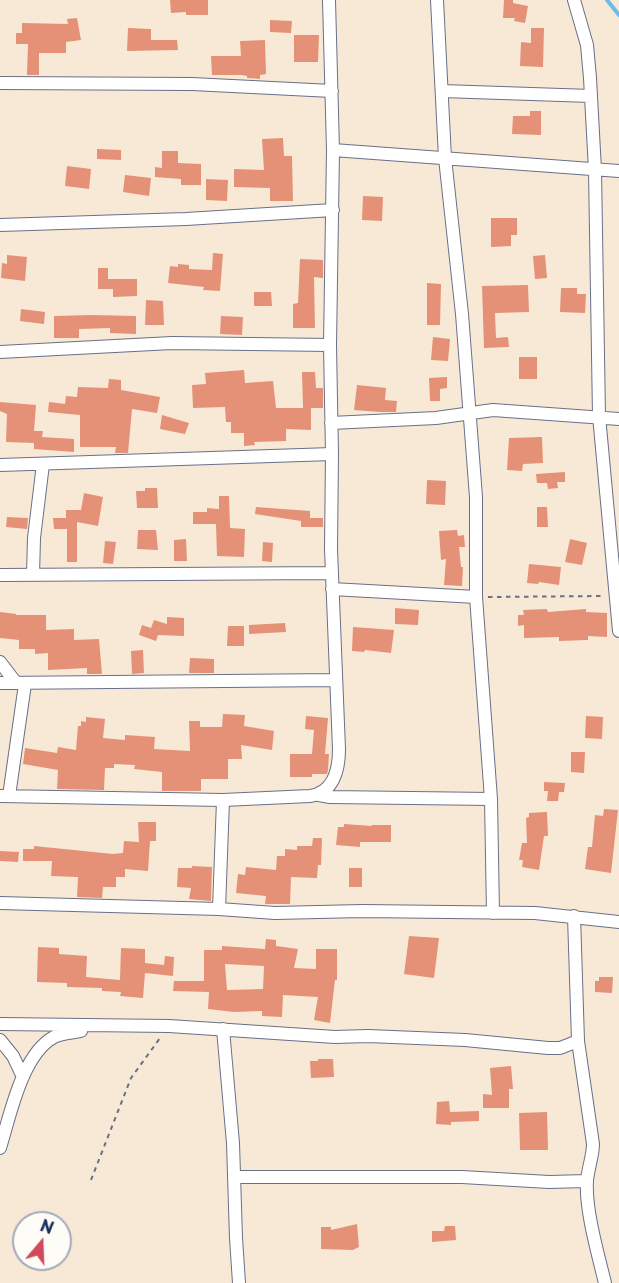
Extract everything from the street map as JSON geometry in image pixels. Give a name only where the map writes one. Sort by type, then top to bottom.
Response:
[{"type":"street","points":[[319,795],[331,785],[339,765],[332,589],[330,345],[333,150],[329,0]]},
{"type":"street","points":[[437,0],[445,158],[462,314],[476,496],[476,597],[491,799],[493,914]]},
{"type":"street","points":[[574,0],[586,45],[591,96],[595,170],[599,416],[619,631]]},
{"type":"street","points":[[0,83],[192,84],[332,91]]},
{"type":"street","points":[[442,91],[591,96]]},
{"type":"street","points":[[333,150],[619,171]]},
{"type":"street","points":[[0,225],[186,219],[333,210]]},
{"type":"street","points":[[0,352],[172,343],[330,345]]},
{"type":"street","points":[[331,423],[436,418],[468,412],[520,411],[619,419]]},
{"type":"street","points":[[0,465],[332,454]]},
{"type":"street","points":[[33,574],[34,538],[43,464]]},
{"type":"street","points":[[0,575],[332,573]]},
{"type":"street","points":[[332,589],[476,597]]},
{"type":"street","points":[[0,662],[21,683]]},
{"type":"street","points":[[0,683],[336,680]]},
{"type":"street","points":[[21,683],[5,796],[223,800],[319,795],[491,799]]},
{"type":"street","points":[[219,909],[223,800]]},
{"type":"street","points":[[0,903],[219,909],[274,913],[362,911],[535,913],[619,922]]},
{"type":"street","points":[[574,916],[578,1041],[592,1129],[593,1157],[587,1181],[589,1210],[605,1283]]},
{"type":"street","points":[[0,1024],[169,1026],[335,1037],[465,1040],[548,1048],[560,1048],[578,1041]]},
{"type":"street","points":[[0,1148],[23,1077],[38,1052],[53,1038],[103,1026]]},
{"type":"street","points":[[223,1029],[235,1177],[239,1283]]},
{"type":"street","points":[[0,1040],[13,1056],[23,1077]]},
{"type":"street","points":[[235,1177],[451,1177],[549,1182],[587,1181]]},
{"type":"path","points":[[476,597],[615,596]]},
{"type":"path","points":[[91,1180],[131,1078],[169,1026]]},
{"type":"building","points":[[170,0],[208,0],[208,15],[186,15],[186,12],[171,13]]},
{"type":"building","points":[[504,0],[513,0],[513,3],[528,6],[525,23],[514,21],[515,18],[503,18]]},
{"type":"building","points":[[77,18],[81,40],[66,42],[66,53],[39,53],[39,75],[27,75],[28,44],[16,44],[16,33],[22,33],[22,23],[68,24],[67,19]]},
{"type":"building","points":[[270,20],[292,21],[291,33],[270,32]]},
{"type":"building","points":[[128,28],[151,29],[151,40],[177,40],[178,50],[127,51]]},
{"type":"building","points":[[531,28],[544,28],[543,67],[520,66],[521,42],[531,43]]},
{"type":"building","points":[[294,35],[319,35],[318,62],[294,62]]},
{"type":"building","points":[[265,40],[266,74],[260,75],[260,79],[241,75],[212,75],[211,56],[241,56],[240,41]]},
{"type":"building","points":[[530,111],[541,111],[541,135],[512,134],[513,116],[530,116]]},
{"type":"building","points":[[283,138],[284,156],[292,156],[293,201],[270,201],[270,188],[234,187],[234,169],[264,170],[262,139]]},
{"type":"building","points":[[97,149],[121,150],[121,160],[97,159]]},
{"type":"building","points":[[162,151],[178,151],[178,163],[201,164],[201,185],[181,185],[181,179],[155,177],[155,167],[162,168]]},
{"type":"building","points":[[67,166],[91,169],[89,189],[65,186]]},
{"type":"building","points":[[125,175],[151,178],[149,196],[123,192]]},
{"type":"building","points":[[206,179],[228,180],[227,201],[206,200]]},
{"type":"building","points":[[363,196],[383,197],[382,221],[362,220]]},
{"type":"building","points":[[491,218],[517,218],[517,235],[511,235],[511,246],[491,247]]},
{"type":"building","points":[[213,253],[223,254],[220,291],[168,283],[170,266],[189,265],[189,269],[212,270]]},
{"type":"building","points":[[7,255],[27,257],[25,281],[1,278],[2,263],[7,264]]},
{"type":"building","points":[[545,255],[547,278],[535,279],[533,256]]},
{"type":"building","points":[[300,259],[323,260],[323,278],[314,277],[315,328],[293,328],[293,304],[298,303]]},
{"type":"building","points":[[98,268],[108,268],[108,279],[137,279],[137,296],[113,297],[113,289],[98,289]]},
{"type":"building","points":[[427,283],[441,284],[440,325],[427,325]]},
{"type":"building","points":[[528,285],[529,312],[495,313],[496,338],[508,337],[509,347],[484,348],[482,286]]},
{"type":"building","points":[[561,288],[577,288],[577,294],[586,294],[585,313],[560,312]]},
{"type":"building","points":[[254,292],[271,292],[272,306],[254,306]]},
{"type":"building","points":[[146,300],[163,301],[164,325],[145,325]]},
{"type":"building","points":[[21,309],[45,312],[44,324],[20,321]]},
{"type":"building","points":[[54,316],[136,316],[136,334],[110,333],[110,328],[79,329],[79,338],[54,338]]},
{"type":"building","points":[[221,316],[243,317],[242,335],[220,334]]},
{"type":"building","points":[[433,337],[450,339],[448,361],[431,360]]},
{"type":"building","points":[[519,357],[537,357],[537,379],[519,379]]},
{"type":"building","points":[[244,370],[245,383],[273,381],[276,408],[311,408],[311,430],[286,429],[286,441],[254,442],[255,445],[244,446],[244,433],[231,433],[231,422],[226,422],[225,407],[193,408],[192,385],[206,384],[205,373]]},
{"type":"building","points":[[302,372],[315,372],[316,388],[323,388],[323,408],[303,408]]},
{"type":"building","points":[[447,377],[447,388],[440,389],[440,401],[430,401],[429,378]]},
{"type":"building","points":[[109,379],[121,380],[121,390],[160,397],[157,413],[132,409],[128,453],[115,453],[116,447],[80,447],[80,415],[48,412],[49,402],[65,404],[66,396],[77,397],[78,387],[108,388]]},
{"type":"building","points":[[357,385],[386,388],[385,400],[397,401],[396,412],[354,410]]},
{"type":"building","points":[[0,402],[36,405],[34,431],[43,431],[42,437],[74,439],[74,452],[34,449],[34,443],[6,442],[7,414],[0,411]]},
{"type":"building","points":[[162,415],[189,423],[185,434],[160,429]]},
{"type":"building","points":[[542,437],[543,463],[523,464],[522,471],[507,470],[509,438]]},
{"type":"building","points":[[565,472],[565,482],[557,482],[558,488],[548,489],[547,483],[537,483],[536,474]]},
{"type":"building","points":[[427,480],[446,481],[445,505],[426,504]]},
{"type":"building","points":[[145,488],[157,488],[158,508],[137,508],[136,491],[145,491]]},
{"type":"building","points":[[84,493],[103,497],[98,526],[77,522],[77,562],[67,562],[67,529],[54,529],[53,518],[66,518],[66,510],[81,510]]},
{"type":"building","points":[[219,496],[229,496],[230,528],[245,529],[244,557],[217,556],[216,524],[193,524],[193,512],[207,512],[207,508],[219,509]]},
{"type":"building","points":[[256,507],[310,511],[310,518],[323,518],[323,527],[301,527],[301,521],[255,514]]},
{"type":"building","points":[[537,507],[547,507],[548,527],[537,527]]},
{"type":"building","points":[[7,517],[28,518],[27,529],[6,527]]},
{"type":"building","points":[[138,530],[156,530],[158,550],[137,549]]},
{"type":"building","points":[[457,530],[458,536],[464,535],[465,547],[459,547],[461,567],[463,567],[462,586],[444,585],[446,559],[441,560],[439,531]]},
{"type":"building","points":[[186,539],[187,561],[174,561],[174,540]]},
{"type":"building","points":[[570,539],[587,543],[582,565],[565,562]]},
{"type":"building","points":[[105,541],[116,542],[113,564],[103,563]]},
{"type":"building","points":[[263,542],[273,543],[272,562],[262,561]]},
{"type":"building","points":[[529,564],[561,567],[559,585],[527,583]]},
{"type":"building","points":[[395,608],[419,610],[418,625],[395,624]]},
{"type":"building","points":[[547,609],[548,612],[586,609],[586,612],[607,613],[607,637],[588,636],[588,640],[559,641],[559,637],[524,638],[524,625],[518,626],[518,615],[524,615],[523,610]]},
{"type":"building","points":[[0,612],[16,615],[46,615],[46,630],[74,629],[74,640],[99,639],[102,674],[87,674],[87,668],[48,670],[48,653],[35,654],[35,649],[19,649],[19,640],[0,638]]},
{"type":"building","points":[[167,617],[184,618],[184,636],[158,635],[156,641],[139,635],[142,625],[151,628],[154,620],[167,624]]},
{"type":"building","points":[[285,623],[286,632],[249,634],[249,625]]},
{"type":"building","points":[[228,626],[244,626],[244,646],[227,646]]},
{"type":"building","points":[[353,627],[394,630],[391,653],[352,651]]},
{"type":"building","points":[[143,650],[144,673],[132,674],[131,651]]},
{"type":"building","points":[[190,658],[214,659],[214,673],[189,673]]},
{"type":"building","points":[[223,714],[245,715],[244,726],[274,731],[272,750],[241,745],[242,759],[228,759],[228,779],[201,779],[201,791],[162,791],[162,772],[134,769],[135,765],[114,764],[114,768],[105,768],[104,790],[57,789],[58,770],[23,764],[25,748],[57,753],[58,747],[76,750],[78,726],[81,726],[81,721],[86,722],[86,717],[105,719],[103,738],[125,740],[125,735],[155,737],[154,749],[190,751],[189,721],[200,721],[200,727],[222,727]]},
{"type":"building","points":[[306,716],[328,718],[325,754],[329,754],[327,774],[290,777],[290,754],[312,754],[314,730],[305,729]]},
{"type":"building","points":[[586,716],[603,717],[602,739],[585,738]]},
{"type":"building","points":[[571,752],[585,752],[584,773],[571,772]]},
{"type":"building","points":[[544,782],[565,783],[564,792],[559,792],[558,801],[547,801],[548,791],[544,791]]},
{"type":"building","points":[[604,809],[618,810],[611,873],[585,869],[588,847],[592,847],[595,815],[603,816]]},
{"type":"building","points":[[547,812],[548,836],[544,836],[539,870],[522,867],[523,860],[519,860],[522,843],[527,843],[526,818],[529,817],[529,813]]},
{"type":"building","points":[[138,822],[156,822],[156,841],[150,841],[148,871],[125,869],[125,877],[116,877],[116,887],[103,887],[102,898],[77,897],[78,877],[51,876],[52,861],[23,861],[23,849],[34,849],[34,846],[123,853],[124,841],[139,842]]},
{"type":"building","points":[[344,824],[391,825],[391,842],[360,842],[360,847],[336,845],[338,827],[344,827]]},
{"type":"building","points":[[313,838],[322,838],[321,865],[318,865],[317,878],[291,877],[290,904],[265,904],[266,896],[236,893],[238,874],[245,875],[246,867],[276,870],[277,856],[285,856],[285,849],[297,850],[297,846],[312,846]]},
{"type":"building","points":[[0,851],[19,852],[18,862],[0,861]]},
{"type":"building","points":[[192,866],[212,867],[211,901],[189,899],[191,888],[177,887],[178,868],[192,868]]},
{"type":"building","points":[[349,868],[362,868],[362,887],[349,887]]},
{"type":"building","points":[[409,936],[439,938],[434,978],[404,974]]},
{"type":"building","points":[[266,939],[276,940],[276,946],[298,949],[294,968],[316,969],[316,949],[337,949],[337,980],[335,980],[330,1023],[314,1020],[318,997],[283,995],[282,1017],[262,1016],[262,1011],[234,1012],[208,1009],[209,992],[173,991],[174,981],[204,981],[204,950],[222,950],[222,946],[265,949]],"holes":[[[225,964],[264,966],[263,989],[227,990]]]},
{"type":"building","points":[[38,947],[59,948],[59,954],[87,956],[86,977],[120,980],[121,948],[145,949],[145,963],[164,965],[165,956],[174,957],[173,976],[145,973],[143,998],[120,996],[121,992],[102,991],[102,988],[67,987],[67,983],[37,982]]},
{"type":"building","points":[[599,977],[613,977],[612,993],[595,992],[595,981],[599,981]]},
{"type":"building","points":[[318,1059],[333,1059],[334,1077],[311,1078],[310,1061],[318,1061]]},
{"type":"building","points":[[511,1066],[513,1089],[509,1089],[509,1108],[483,1108],[483,1094],[492,1095],[490,1068]]},
{"type":"building","points":[[449,1101],[450,1112],[479,1111],[479,1121],[451,1122],[451,1125],[436,1124],[437,1102]]},
{"type":"building","points":[[547,1112],[548,1150],[520,1150],[519,1113]]},
{"type":"building","points":[[357,1224],[359,1247],[353,1250],[321,1249],[321,1227],[331,1227],[331,1230]]},
{"type":"building","points":[[445,1226],[455,1226],[456,1240],[432,1242],[432,1231],[444,1231]]},
{"type":"waterway","points":[[607,0],[619,15]]}]
